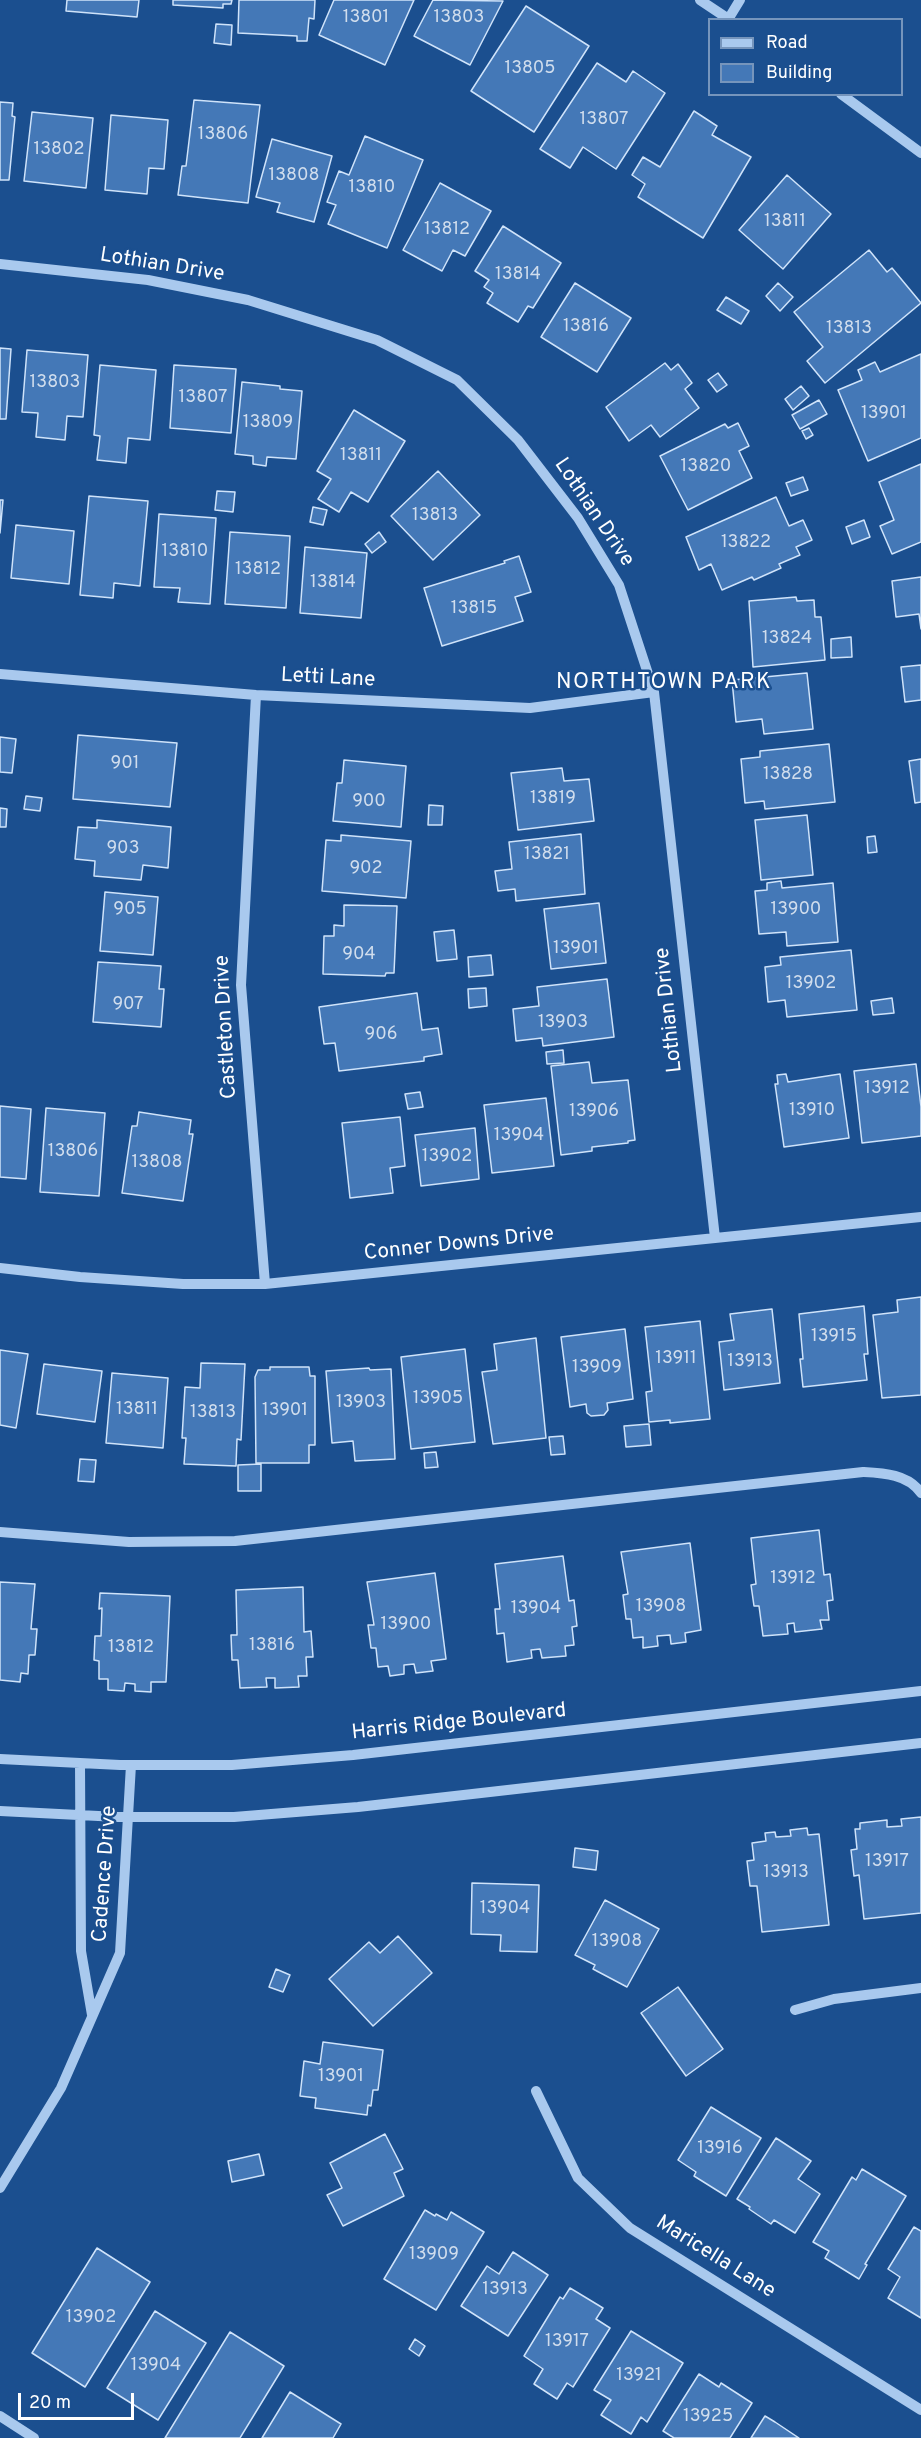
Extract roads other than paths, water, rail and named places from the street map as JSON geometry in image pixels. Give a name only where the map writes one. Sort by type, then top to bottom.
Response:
[{"type":"street","points":[[700,0],[728,18]]},
{"type":"street","points":[[731,18],[740,0]]},
{"type":"street","points":[[844,96],[921,153]]},
{"type":"street","name":"Lothian Drive","points":[[0,264],[148,280],[248,300],[377,340],[457,380],[518,440],[578,518],[619,585],[654,692],[715,1238]]},
{"type":"street","name":"Letti Lane","points":[[0,674],[256,695],[530,708],[654,692]]},
{"type":"street","name":"Castleton Drive","points":[[256,695],[241,985],[265,1284]]},
{"type":"street","name":"Conner Downs Drive","points":[[0,1268],[80,1277],[172,1283],[265,1284],[921,1216]]},
{"type":"street","points":[[0,1532],[129,1542],[235,1541],[863,1472],[891,1474],[916,1485],[921,1492]]},
{"type":"street","name":"Harris Ridge Boulevard","points":[[0,1759],[131,1765],[232,1765],[353,1755],[921,1691]]},
{"type":"street","points":[[0,1811],[130,1817],[234,1817],[358,1806],[921,1743]]},
{"type":"street","name":"Cadence Drive","points":[[80,1763],[81,1951],[92,2016]]},
{"type":"street","name":"Cadence Drive","points":[[0,2188],[61,2088],[120,1953],[130,1817],[131,1765]]},
{"type":"street","points":[[795,2010],[834,1999],[921,1988]]},
{"type":"street","name":"Maricella Lane","points":[[536,2091],[578,2178],[630,2228],[921,2410]]},
{"type":"street","points":[[0,2416],[34,2438]]},
{"type":"district","name":"NORTHTOWN PARK","points":[[664,684]]}]
